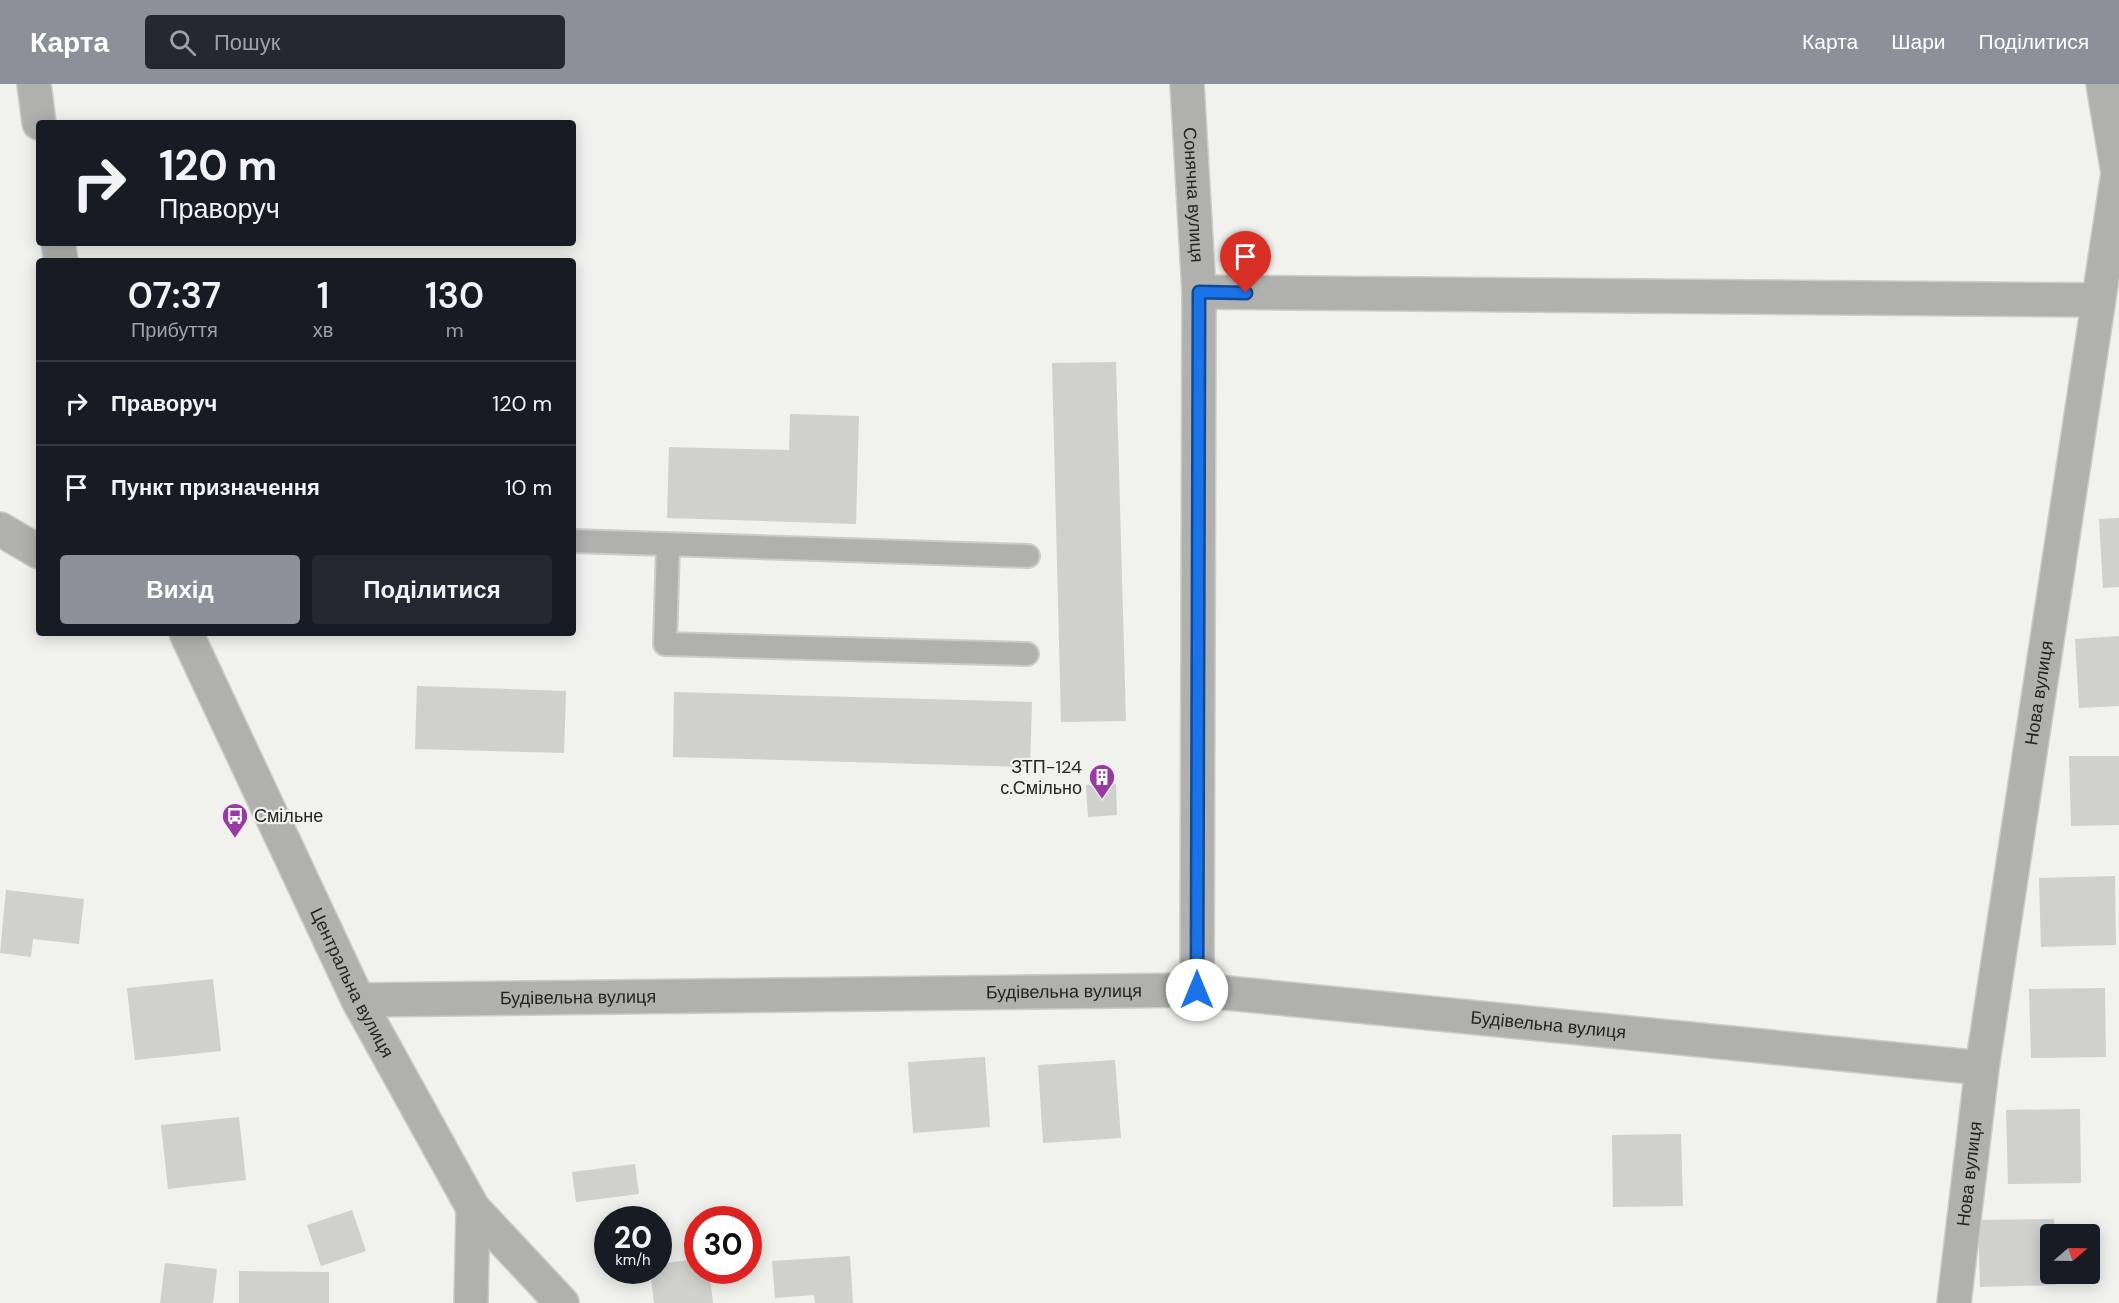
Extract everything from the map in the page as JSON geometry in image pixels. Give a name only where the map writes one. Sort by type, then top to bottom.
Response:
[{"type":"street","points":[[34,84],[39,120]]},
{"type":"street","name":"Сонячна вулиця","points":[[1187,84],[1199,292],[1197,990]]},
{"type":"street","name":"Нова вулиця","points":[[1954,1303],[1982,1068],[2118,173],[2103,84]]},
{"type":"street","points":[[1199,292],[2098,300]]},
{"type":"street","points":[[0,530],[36,550]]},
{"type":"street","name":"Центральна вулиця","points":[[186,636],[358,1000],[473,1208],[562,1303]]},
{"type":"street","name":"Будівельна вулиця","points":[[358,1000],[1197,990],[1982,1068]]},
{"type":"street","points":[[471,1303],[473,1208]]},
{"type":"lane","points":[[576,541],[1028,556]]},
{"type":"lane","points":[[668,545],[665,644],[1027,654]]},
{"type":"building","points":[[1116,362],[1126,721],[1061,722],[1052,363]]},
{"type":"building","points":[[790,414],[859,416],[856,524],[667,518],[669,447],[789,450]]},
{"type":"building","points":[[2119,518],[2119,587],[2103,588],[2099,519]]},
{"type":"building","points":[[2119,636],[2119,706],[2079,708],[2075,639]]},
{"type":"building","points":[[417,686],[566,691],[564,753],[415,749]]},
{"type":"building","points":[[674,692],[1032,702],[1030,767],[673,757]]},
{"type":"building","points":[[2069,756],[2119,756],[2119,825],[2071,826]]},
{"type":"building","name":"ЗТП-124 с.Смільно","points":[[1116,784],[1117,815],[1088,817],[1086,785]]},
{"type":"building","points":[[2115,876],[2116,945],[2041,947],[2039,878]]},
{"type":"building","points":[[6,890],[84,899],[79,944],[33,939],[31,957],[0,953]]},
{"type":"building","points":[[213,979],[221,1051],[135,1060],[127,988]]},
{"type":"building","points":[[2105,988],[2106,1057],[2031,1058],[2029,989]]},
{"type":"building","points":[[985,1057],[990,1127],[913,1133],[908,1062]]},
{"type":"building","points":[[1115,1060],[1121,1138],[1043,1143],[1038,1065]]},
{"type":"building","points":[[2080,1109],[2081,1183],[2008,1184],[2006,1110]]},
{"type":"building","points":[[239,1117],[246,1180],[168,1189],[161,1125]]},
{"type":"building","points":[[1681,1134],[1683,1206],[1613,1207],[1612,1135]]},
{"type":"building","points":[[635,1164],[639,1194],[576,1202],[572,1172]]},
{"type":"building","points":[[352,1210],[366,1251],[321,1266],[307,1225]]},
{"type":"building","points":[[2054,1219],[2054,1224],[2040,1224],[2040,1284],[2056,1285],[1980,1287],[1978,1220]]},
{"type":"building","points":[[850,1256],[853,1303],[815,1303],[814,1295],[775,1298],[772,1261]]},
{"type":"building","points":[[684,1261],[684,1284],[711,1284],[713,1303],[654,1303],[652,1284],[672,1284],[672,1262]]},
{"type":"building","points":[[165,1263],[217,1269],[213,1303],[160,1303]]},
{"type":"building","points":[[239,1271],[329,1272],[329,1303],[239,1303]]},
{"type":"place","name":"ЗТП-124 с.Смільно","points":[[1102,800]]},
{"type":"place","name":"Смільне","points":[[235,839]]},
{"type":"route","points":[[1197,990],[1199,292],[1246,293]]}]
